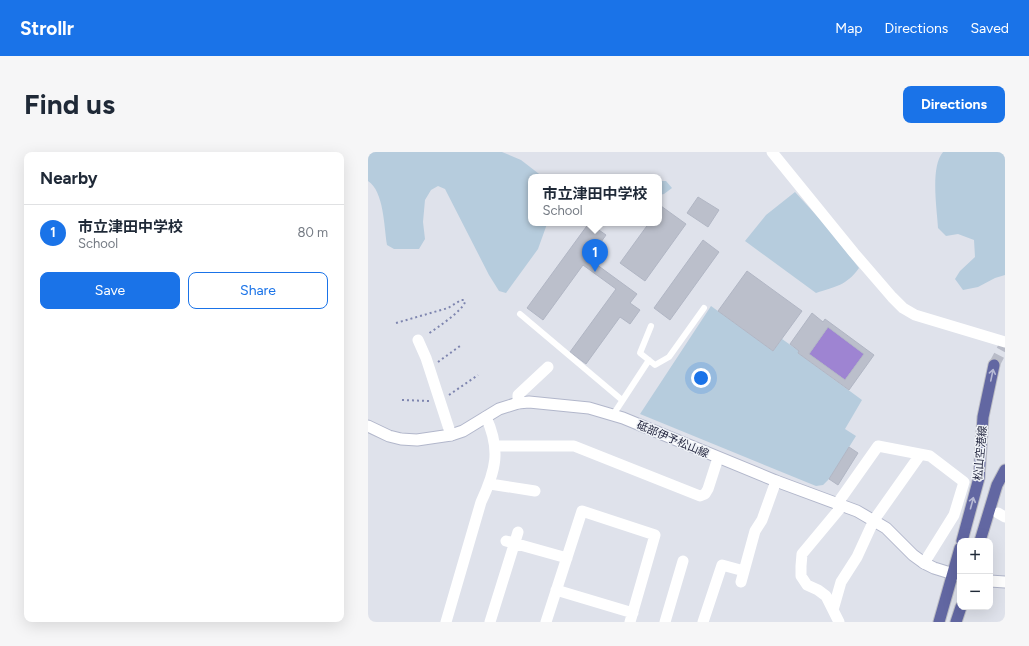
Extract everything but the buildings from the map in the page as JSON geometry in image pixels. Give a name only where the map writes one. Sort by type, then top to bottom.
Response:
[{"type":"main road","name":"松山空港線","points":[[963,538],[979,478],[983,417],[994,365]]},
{"type":"main road","name":"松山空港線","points":[[981,538],[997,485],[1005,470]]},
{"type":"main road","points":[[939,622],[956,575]]},
{"type":"main road","points":[[956,622],[960,610]]},
{"type":"street","points":[[772,152],[854,253],[903,308],[915,315],[1005,342]]},
{"type":"street","points":[[418,340],[451,435]]},
{"type":"street","points":[[518,403],[518,395],[548,367]]},
{"type":"street","name":"砥部伊予松山線","points":[[368,426],[388,436],[417,440],[451,435],[463,431],[503,407],[518,403],[529,402],[589,408],[613,415],[874,520],[886,528],[913,555],[924,563],[956,575]]},
{"type":"street","points":[[446,622],[481,502],[490,484],[494,464],[496,446],[493,431],[486,417]]},
{"type":"street","points":[[496,446],[574,446],[700,496],[705,494],[708,489],[718,458]]},
{"type":"street","points":[[838,622],[826,596],[807,585],[800,576],[802,554],[839,505],[878,446],[930,456],[964,482],[954,515],[924,563]]},
{"type":"street","points":[[833,610],[841,582],[857,557],[874,520],[920,455]]},
{"type":"street","points":[[703,622],[722,565],[742,577],[755,531],[762,520],[776,481]]},
{"type":"street","points":[[490,484],[535,491]]},
{"type":"street","points":[[546,622],[556,590],[566,558],[582,511],[655,535],[631,618],[556,590]]},
{"type":"street","points":[[490,622],[510,542],[518,532]]},
{"type":"street","points":[[510,542],[566,558]]},
{"type":"street","points":[[665,622],[683,561]]},
{"type":"street","points":[[993,581],[1005,582]]},
{"type":"lane","points":[[651,326],[640,353],[655,365],[669,357],[704,308]]},
{"type":"lane","points":[[520,314],[622,400]]},
{"type":"lane","points":[[613,415],[649,360]]},
{"type":"path","points":[[396,323],[448,308],[461,300],[464,300],[465,302],[463,306],[441,325],[418,340]]},
{"type":"path","points":[[429,369],[460,346]]},
{"type":"shaded area","points":[[368,152],[502,152],[521,160],[539,174],[528,174],[528,226],[546,226],[538,249],[506,293],[499,291],[489,275],[445,189],[438,186],[431,190],[425,200],[423,222],[425,239],[419,249],[394,249],[387,245],[380,201],[373,186],[368,181]]},
{"type":"shaded area","points":[[943,152],[1005,152],[1005,275],[995,278],[978,287],[963,290],[955,279],[960,271],[975,257],[974,240],[958,234],[946,236],[938,228],[935,178],[939,159]]},
{"type":"shaded area","points":[[662,181],[666,181],[672,188],[662,194]]},
{"type":"shaded area","points":[[795,192],[827,227],[859,268],[850,279],[840,285],[816,293],[745,241],[766,215]]},
{"type":"shaded area","points":[[711,306],[773,351],[782,339],[799,351],[798,353],[862,400],[845,429],[856,436],[829,479],[823,485],[816,486],[640,414]]},
{"type":"shaded area","points":[[828,327],[864,354],[845,380],[809,354]]},
{"type":"tunnel","points":[[994,365],[1005,344]]},
{"type":"place","name":"市立津田中学校","points":[[595,272]]}]
